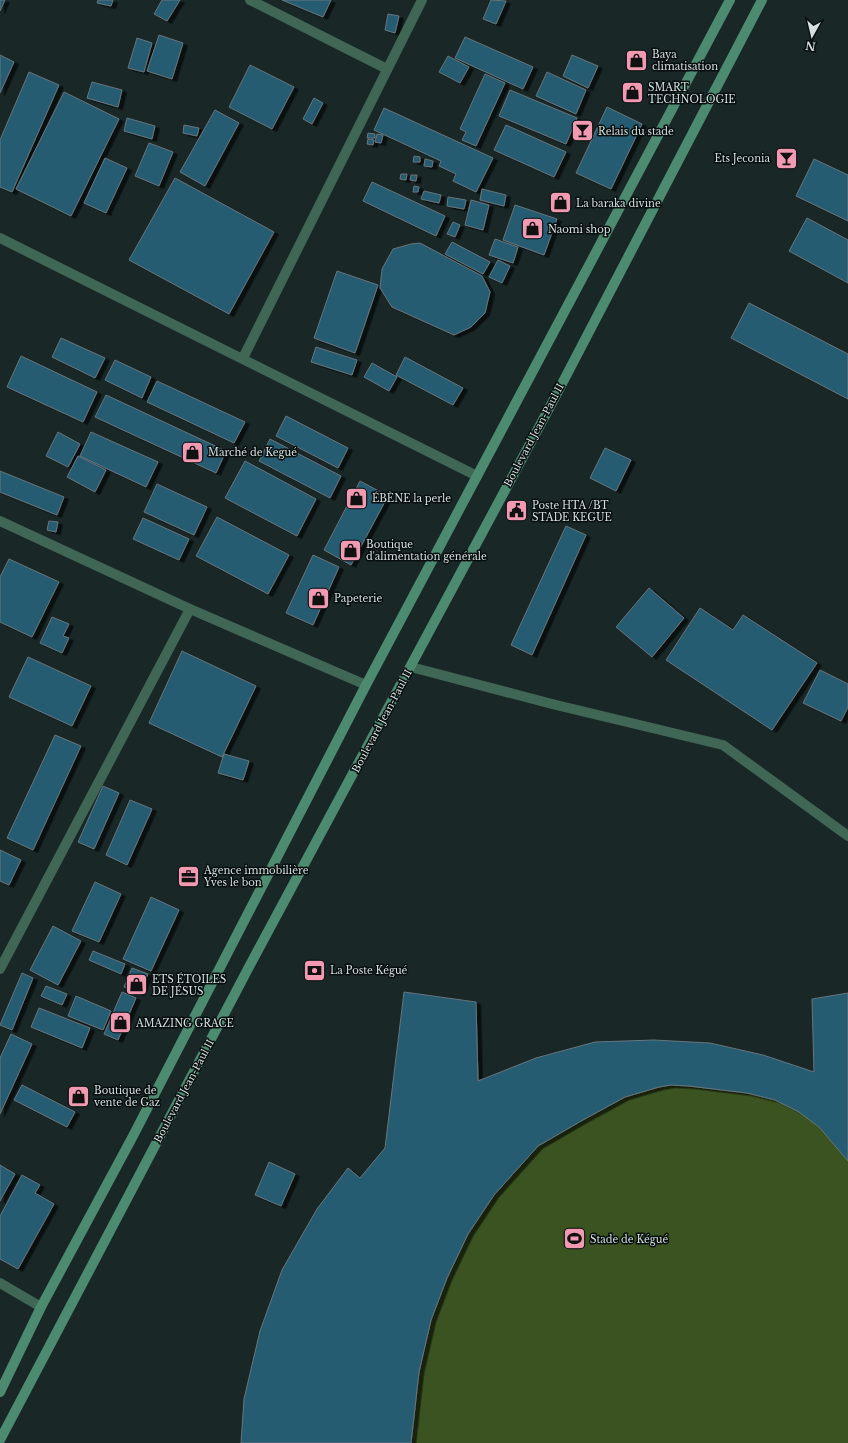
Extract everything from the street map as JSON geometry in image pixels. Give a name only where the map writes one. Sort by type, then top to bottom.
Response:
[{"type":"main road","points":[[0,1392],[41,1307],[134,1136],[366,685],[730,0]]},
{"type":"main road","name":"Boulevard Jean-Paul II","points":[[0,1440],[250,965],[553,401],[762,0]]},
{"type":"street","points":[[250,0],[387,68]]},
{"type":"street","points":[[243,358],[422,0]]},
{"type":"street","points":[[0,238],[243,358],[476,476]]},
{"type":"street","points":[[0,521],[190,608],[366,685]]},
{"type":"street","points":[[0,970],[190,608]]},
{"type":"street","points":[[411,667],[552,704],[723,745],[848,836]]},
{"type":"street","points":[[0,1283],[41,1307]]},
{"type":"green space","name":"Stade de Kégué","points":[[848,993],[848,1443],[241,1443],[244,1399],[260,1331],[282,1270],[317,1209],[348,1168],[360,1178],[385,1148],[476,1002],[479,1081],[536,1058],[595,1042],[654,1040],[814,1072],[812,999]]},
{"type":"building","points":[[0,0],[5,0],[0,11]]},
{"type":"building","points":[[98,0],[113,0],[111,6],[97,3]]},
{"type":"building","points":[[162,0],[180,0],[167,21],[154,14]]},
{"type":"building","points":[[282,0],[331,0],[323,17]]},
{"type":"building","points":[[491,0],[506,1],[496,24],[483,19]]},
{"type":"building","points":[[388,14],[399,16],[395,33],[385,30]]},
{"type":"building","points":[[159,35],[183,43],[172,79],[147,71]]},
{"type":"building","points":[[465,37],[533,67],[523,89],[455,58]]},
{"type":"building","points":[[137,38],[152,43],[144,72],[128,68]]},
{"type":"building","points":[[0,55],[14,62],[0,93]]},
{"type":"building","points":[[572,55],[598,66],[588,88],[563,76]]},
{"type":"building","points":[[448,56],[469,67],[460,83],[439,72]]},
{"type":"building","points":[[250,65],[294,87],[272,129],[229,107]]},
{"type":"building","points":[[29,72],[59,85],[12,192],[0,187],[0,140]]},
{"type":"building","points":[[547,72],[586,90],[576,114],[536,96]]},
{"type":"building","points":[[485,74],[505,83],[476,146],[462,140],[466,132],[460,129]]},
{"type":"building","points":[[92,82],[122,90],[118,107],[87,98]]},
{"type":"building","points":[[510,90],[577,118],[566,144],[499,116]]},
{"type":"building","points":[[64,92],[119,119],[71,216],[16,189]]},
{"type":"building","points":[[314,98],[323,103],[312,124],[303,119]]},
{"type":"building","points":[[607,107],[642,124],[611,189],[576,173]]},
{"type":"building","points":[[384,108],[493,158],[476,192],[453,181],[456,174],[439,166],[441,161],[374,130]]},
{"type":"building","points":[[215,110],[239,123],[205,186],[180,172]]},
{"type":"building","points":[[127,118],[155,126],[152,139],[124,131]]},
{"type":"building","points":[[184,125],[199,128],[197,136],[183,133]]},
{"type":"building","points":[[506,125],[566,152],[554,177],[494,150]]},
{"type":"building","points":[[368,133],[375,134],[375,138],[367,138]]},
{"type":"building","points":[[377,134],[383,135],[381,143],[375,142]]},
{"type":"building","points":[[368,139],[374,140],[373,145],[367,144]]},
{"type":"building","points":[[149,143],[173,152],[159,186],[135,176]]},
{"type":"building","points":[[414,156],[420,157],[420,162],[413,162]]},
{"type":"building","points":[[105,158],[127,168],[106,213],[84,203]]},
{"type":"building","points":[[425,159],[433,161],[432,167],[424,166]]},
{"type":"building","points":[[814,159],[848,175],[848,221],[796,196]]},
{"type":"building","points":[[401,174],[407,174],[406,180],[400,179]]},
{"type":"building","points":[[411,175],[417,175],[416,181],[410,180]]},
{"type":"building","points":[[175,178],[274,232],[229,314],[129,260]]},
{"type":"building","points":[[372,182],[445,216],[436,236],[363,201]]},
{"type":"building","points":[[414,186],[419,187],[418,192],[413,192]]},
{"type":"building","points":[[482,189],[506,195],[504,206],[480,200]]},
{"type":"building","points":[[424,191],[441,195],[439,203],[421,199]]},
{"type":"building","points":[[448,197],[466,200],[464,209],[447,206]]},
{"type":"building","points":[[471,200],[489,205],[483,230],[465,225]]},
{"type":"building","points":[[515,205],[557,219],[544,255],[503,240]]},
{"type":"building","points":[[807,218],[848,240],[848,283],[789,251]]},
{"type":"building","points":[[453,222],[460,225],[455,237],[447,234]]},
{"type":"building","points":[[495,239],[518,247],[513,263],[489,255]]},
{"type":"building","points":[[452,242],[490,262],[483,274],[445,254]]},
{"type":"building","points":[[420,243],[482,276],[490,292],[485,313],[471,327],[454,335],[392,307],[380,288],[382,269],[393,249]]},
{"type":"building","points":[[498,260],[510,266],[502,283],[489,277]]},
{"type":"building","points":[[337,271],[378,285],[355,353],[314,338]]},
{"type":"building","points":[[749,303],[848,354],[848,399],[731,338]]},
{"type":"building","points":[[61,338],[105,358],[95,378],[52,357]]},
{"type":"building","points":[[316,347],[357,360],[352,375],[311,362]]},
{"type":"building","points":[[21,356],[97,392],[83,422],[7,387]]},
{"type":"building","points":[[405,357],[463,388],[453,405],[396,375]]},
{"type":"building","points":[[115,360],[151,377],[142,398],[105,380]]},
{"type":"building","points":[[372,363],[397,377],[389,391],[364,377]]},
{"type":"building","points":[[157,381],[245,422],[234,443],[147,402]]},
{"type":"building","points":[[106,395],[226,451],[216,473],[95,417]]},
{"type":"building","points":[[286,416],[348,448],[338,468],[276,436]]},
{"type":"building","points":[[58,432],[80,444],[68,467],[46,456]]},
{"type":"building","points":[[91,432],[158,462],[146,487],[80,456]]},
{"type":"building","points":[[270,439],[341,476],[330,498],[259,461]]},
{"type":"building","points":[[605,448],[631,460],[616,491],[590,478]]},
{"type":"building","points":[[78,456],[106,470],[95,492],[67,477]]},
{"type":"building","points":[[245,461],[316,499],[297,536],[225,498]]},
{"type":"building","points":[[0,471],[64,497],[57,515],[0,492]]},
{"type":"building","points":[[360,481],[388,496],[351,565],[324,550]]},
{"type":"building","points":[[157,484],[207,507],[194,535],[144,512]]},
{"type":"building","points":[[217,517],[289,555],[268,594],[196,556]]},
{"type":"building","points":[[143,518],[189,539],[179,560],[133,539]]},
{"type":"building","points":[[49,521],[58,522],[56,532],[47,530]]},
{"type":"building","points":[[566,526],[586,535],[532,655],[511,645]]},
{"type":"building","points":[[313,555],[339,567],[313,625],[286,613]]},
{"type":"building","points":[[9,559],[59,582],[32,637],[0,622],[0,577]]},
{"type":"building","points":[[649,588],[684,618],[652,657],[616,627]]},
{"type":"building","points":[[700,608],[733,630],[743,615],[817,663],[772,730],[666,660]]},
{"type":"building","points":[[52,617],[69,624],[63,636],[69,638],[62,653],[40,643]]},
{"type":"building","points":[[182,651],[256,686],[222,757],[149,723]]},
{"type":"building","points":[[28,657],[91,686],[72,726],[9,697]]},
{"type":"building","points":[[820,670],[848,684],[848,707],[841,721],[803,703]]},
{"type":"building","points":[[55,735],[81,746],[33,850],[7,838]]},
{"type":"building","points":[[224,754],[249,761],[243,780],[218,773]]},
{"type":"building","points":[[103,786],[119,793],[94,849],[78,842]]},
{"type":"building","points":[[130,800],[152,809],[127,865],[106,855]]},
{"type":"building","points":[[0,850],[21,860],[9,885],[0,881]]},
{"type":"building","points":[[95,882],[121,894],[99,942],[72,931]]},
{"type":"building","points":[[151,897],[179,910],[151,971],[123,959]]},
{"type":"building","points":[[53,926],[81,941],[58,985],[30,970]]},
{"type":"building","points":[[93,951],[125,964],[121,974],[89,960]]},
{"type":"building","points":[[132,968],[148,974],[140,993],[124,987]]},
{"type":"building","points":[[22,973],[33,978],[12,1030],[0,1025]]},
{"type":"building","points":[[46,986],[67,994],[62,1005],[41,996]]},
{"type":"building","points":[[122,992],[136,998],[118,1040],[104,1034]]},
{"type":"building","points":[[404,992],[476,1002],[478,1081],[536,1058],[595,1042],[654,1040],[710,1043],[763,1055],[814,1072],[812,999],[848,993],[848,1161],[819,1127],[799,1112],[775,1100],[747,1093],[671,1085],[625,1097],[538,1146],[494,1195],[468,1234],[447,1278],[431,1320],[419,1372],[411,1443],[241,1443],[244,1399],[260,1331],[282,1270],[317,1209],[348,1168],[360,1178],[385,1148]]},
{"type":"building","points":[[76,996],[111,1011],[103,1030],[68,1016]]},
{"type":"building","points":[[39,1008],[90,1028],[82,1048],[31,1027]]},
{"type":"building","points":[[11,1034],[32,1044],[0,1114],[0,1058]]},
{"type":"building","points":[[22,1085],[75,1112],[67,1127],[14,1100]]},
{"type":"building","points":[[269,1162],[295,1174],[281,1206],[255,1195]]},
{"type":"building","points":[[0,1165],[15,1174],[0,1201]]},
{"type":"building","points":[[22,1175],[40,1185],[35,1193],[54,1204],[18,1269],[0,1259],[0,1216]]},
{"type":"place","name":"Baya climatisation","points":[[636,60]]},
{"type":"place","name":"SMART TECHNOLOGIE","points":[[633,93]]},
{"type":"place","name":"Relais du stade","points":[[582,131]]},
{"type":"place","name":"Ets Jeconia","points":[[786,158]]},
{"type":"place","name":"La baraka divine","points":[[560,203]]},
{"type":"place","name":"Naomi shop","points":[[532,229]]},
{"type":"place","name":"Marché de Kegué","points":[[193,452]]},
{"type":"place","name":"ÉBÈNE la perle","points":[[356,498]]},
{"type":"place","name":"Poste HTA /BT STADE KEGUE","points":[[517,511]]},
{"type":"place","name":"Boutique d'alimentation générale","points":[[350,550]]},
{"type":"place","name":"Papeterie","points":[[318,598]]},
{"type":"place","name":"Agence immobilière Yves le bon","points":[[188,876]]},
{"type":"place","name":"La Poste Kégué","points":[[314,970]]},
{"type":"place","name":"ETS ÉTOILES DE JÉSUS","points":[[137,985]]},
{"type":"place","name":"AMAZING GRACE","points":[[120,1023]]},
{"type":"place","name":"Boutique de vente de Gaz","points":[[79,1096]]},
{"type":"place","name":"Stade de Kégué","points":[[574,1239]]}]
